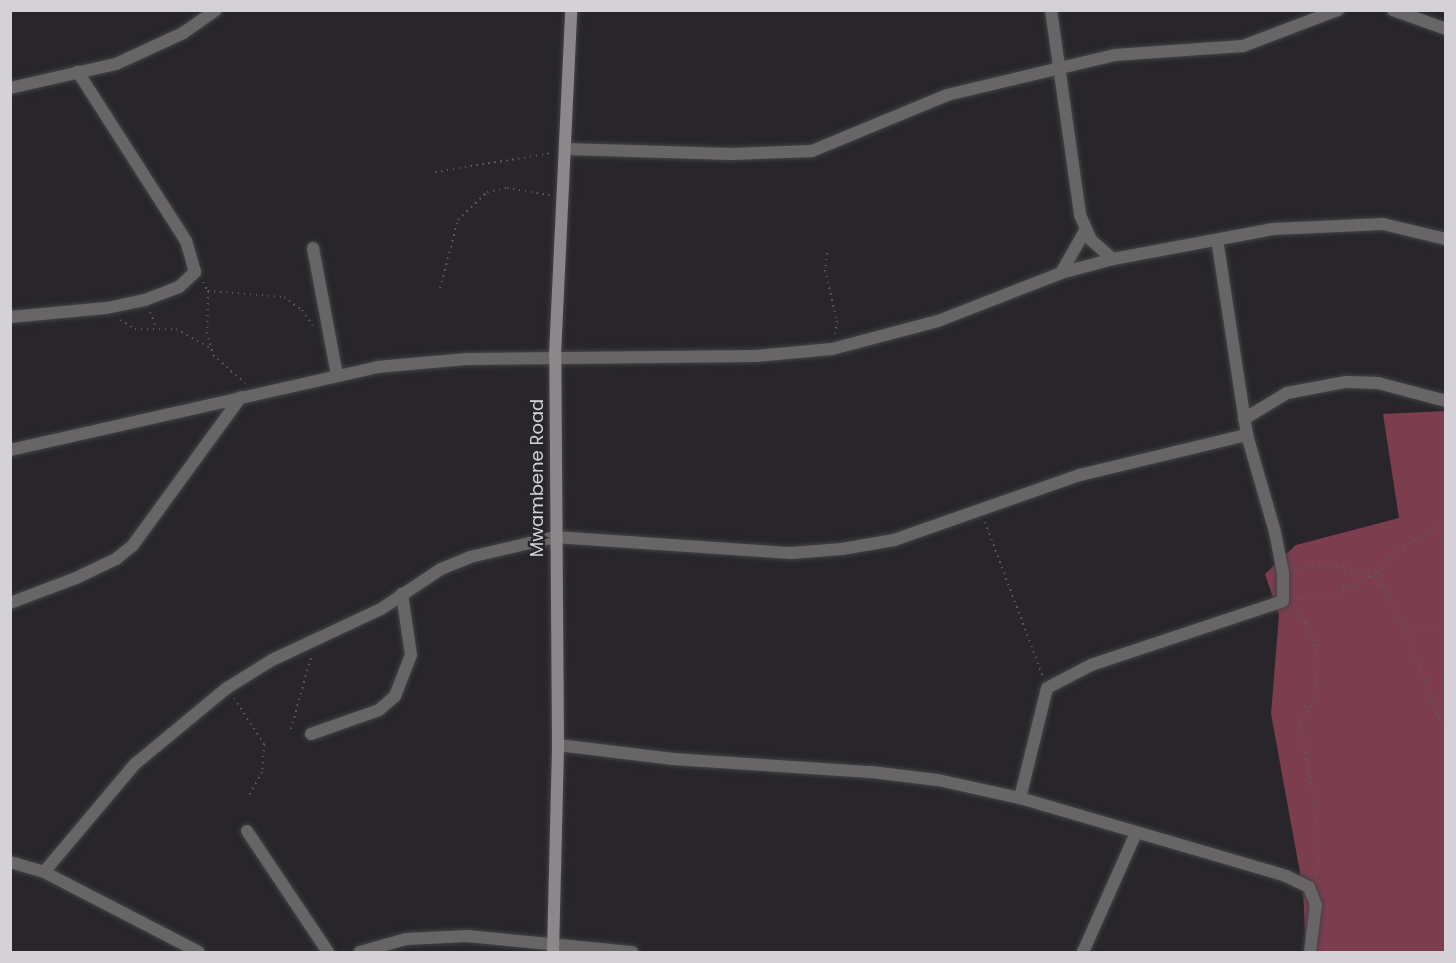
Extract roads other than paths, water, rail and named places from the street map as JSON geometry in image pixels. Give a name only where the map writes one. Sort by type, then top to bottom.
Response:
[{"type":"street","points":[[10,88],[116,64],[151,49],[216,10]]},
{"type":"street","name":"Mwambene Road","points":[[554,949],[558,745],[555,356],[571,10]]},
{"type":"street","points":[[1051,10],[1056,66],[1085,231],[1113,259]]},
{"type":"street","points":[[566,149],[741,154],[812,151],[947,95],[1056,66],[1114,55],[1243,46],[1338,10]]},
{"type":"street","points":[[1393,10],[1446,29]]},
{"type":"street","points":[[10,317],[107,308],[145,300],[179,287],[195,272],[186,241],[78,72]]},
{"type":"street","points":[[10,450],[337,375],[422,362],[555,356],[745,357],[832,349],[938,321],[1061,273],[1113,259],[1273,229],[1352,223],[1383,224],[1446,238]]},
{"type":"street","points":[[1061,273],[1085,231]]},
{"type":"street","points":[[1020,798],[1047,688],[1091,665],[1285,603],[1283,573],[1246,435],[1217,240]]},
{"type":"street","points":[[312,248],[337,375]]},
{"type":"street","points":[[1244,419],[1287,393],[1346,382],[1377,383],[1446,401]]},
{"type":"street","points":[[10,603],[76,578],[116,559],[133,545],[241,397]]},
{"type":"street","points":[[44,872],[129,770],[171,732],[227,688],[314,639],[381,609],[441,569],[471,557],[555,537],[791,553],[894,540],[1080,475],[1246,435]]},
{"type":"street","points":[[311,734],[379,710],[395,696],[411,655],[402,594]]},
{"type":"street","points":[[558,745],[673,759],[871,772],[938,780],[1020,798],[1286,876],[1309,886],[1316,905],[1310,952]]},
{"type":"street","points":[[247,831],[328,952]]},
{"type":"street","points":[[1083,952],[1136,832]]},
{"type":"street","points":[[10,862],[44,872],[199,952]]},
{"type":"street","points":[[360,952],[406,939],[468,936],[554,949],[632,952]]}]
